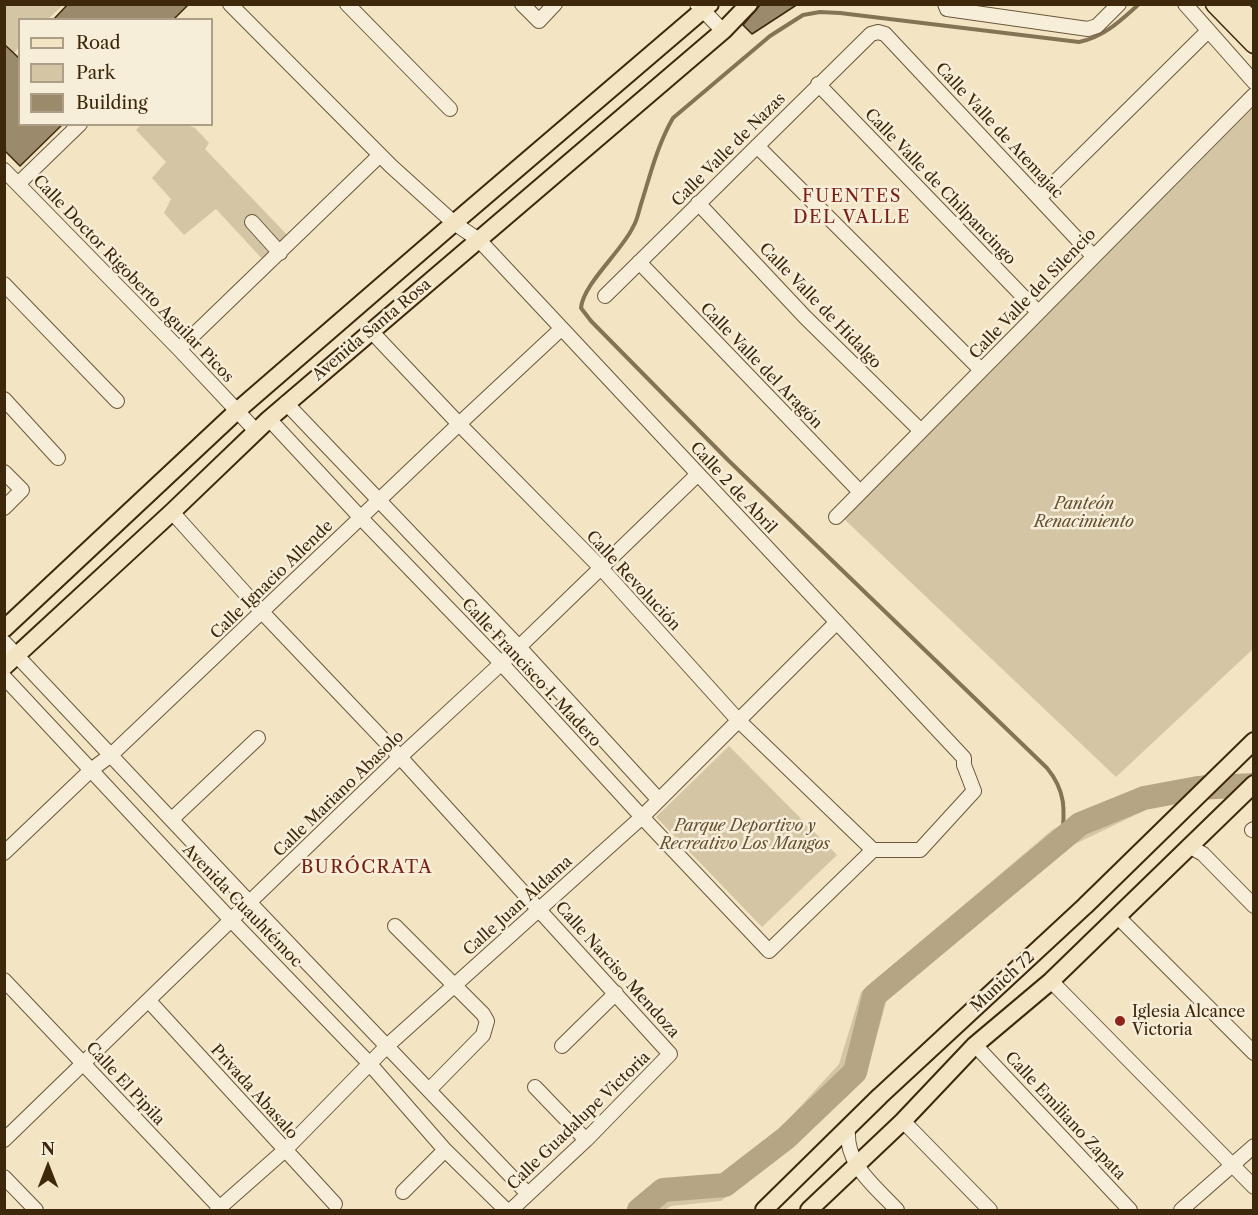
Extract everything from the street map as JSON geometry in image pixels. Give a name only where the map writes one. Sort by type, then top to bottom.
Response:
[{"type":"highway","points":[[1215,4],[1254,44]]},
{"type":"highway","points":[[1235,4],[1254,23]]},
{"type":"main road","name":"Avenida Santa Rosa","points":[[4,667],[286,403],[723,31],[749,4]]},
{"type":"main road","name":"Avenida Santa Rosa","points":[[4,629],[238,410],[704,7]]},
{"type":"main road","name":"Munich 72","points":[[764,1210],[1085,906],[1254,741]]},
{"type":"main road","name":"Munich 72","points":[[809,1210],[903,1121],[975,1044],[1051,981],[1254,784]]},
{"type":"street","name":"Calle 2 de Abril","points":[[230,4],[380,155],[454,223],[479,240],[964,758],[964,765],[974,791],[920,850],[873,850]]},
{"type":"street","points":[[347,4],[450,109]]},
{"type":"street","points":[[522,4],[539,21],[555,4]]},
{"type":"street","points":[[945,5],[947,9],[1088,29],[1097,26],[1119,4]]},
{"type":"street","points":[[1185,4],[1254,82]]},
{"type":"street","points":[[704,7],[723,31]]},
{"type":"street","points":[[1039,198],[1208,31]]},
{"type":"street","name":"Calle Valle de Atemajac","points":[[878,32],[885,34],[1093,256]]},
{"type":"street","name":"Calle Valle de Nazas","points":[[605,296],[818,84],[871,34],[878,32]]},
{"type":"street","name":"Calle Valle de Chilpancingo","points":[[818,84],[1038,312]]},
{"type":"street","name":"Calle Valle del Silencio","points":[[836,517],[1254,95]]},
{"type":"street","points":[[18,184],[78,126]]},
{"type":"street","points":[[757,146],[981,370]]},
{"type":"street","points":[[179,349],[380,155]]},
{"type":"street","name":"Calle Doctor Rigoberto Aguilar Picos","points":[[4,170],[256,431]]},
{"type":"street","name":"Calle Valle de Hidalgo","points":[[698,203],[805,317],[921,431]]},
{"type":"street","points":[[252,222],[280,253]]},
{"type":"street","name":"Calle Valle del Aragón","points":[[639,262],[860,492]]},
{"type":"street","points":[[4,284],[117,401]]},
{"type":"street","name":"Calle Ignacio Allende","points":[[4,853],[91,770],[111,755],[561,329]]},
{"type":"street","name":"Calle Revolución","points":[[371,331],[600,568],[738,720],[873,850]]},
{"type":"street","points":[[4,399],[58,458]]},
{"type":"street","name":"Calle Francisco I. Madero","points":[[286,403],[519,647],[658,800]]},
{"type":"street","name":"Calle Francisco I. Madero","points":[[269,419],[501,663],[769,951],[873,850]]},
{"type":"street","points":[[4,472],[22,490],[4,507]]},
{"type":"street","name":"Calle Mariano Abasolo","points":[[4,1140],[400,757],[519,647],[698,474]]},
{"type":"street","name":"Calle Narciso Mendoza","points":[[172,512],[262,612],[540,909],[670,1054]]},
{"type":"street","name":"Calle Juan Aldama","points":[[220,1210],[285,1150],[388,1045],[642,817],[837,622]]},
{"type":"street","name":"Avenida Cuauhtémoc","points":[[4,642],[528,1193]]},
{"type":"street","name":"Avenida Cuauhtémoc","points":[[4,677],[231,920],[369,1063],[446,1150],[508,1210]]},
{"type":"street","points":[[172,819],[258,738]]},
{"type":"street","points":[[1189,846],[1203,854],[1254,906]]},
{"type":"street","points":[[1118,917],[1254,1053]]},
{"type":"street","points":[[395,926],[483,1014],[487,1021],[487,1028],[483,1035],[429,1090]]},
{"type":"street","name":"Calle El Pipila","points":[[4,980],[220,1210]]},
{"type":"street","points":[[1051,981],[1254,1187]]},
{"type":"street","points":[[562,1046],[616,993]]},
{"type":"street","name":"Privada Abasalo","points":[[149,1001],[335,1204]]},
{"type":"street","name":"Calle Emiliano Zapata","points":[[975,1044],[1130,1210]]},
{"type":"street","name":"Calle Guadalupe Victoria","points":[[508,1210],[586,1140],[670,1054]]},
{"type":"street","points":[[535,1087],[586,1140]]},
{"type":"street","points":[[903,1121],[990,1210]]},
{"type":"street","points":[[848,1128],[847,1145],[857,1167],[897,1210]]},
{"type":"street","points":[[1181,1210],[1254,1146]]},
{"type":"street","points":[[403,1192],[446,1150]]},
{"type":"street","points":[[4,1177],[36,1210]]},
{"type":"green space","points":[[5,4],[63,5],[49,18],[18,18],[18,48],[14,53],[5,44]]},
{"type":"green space","name":"Panteón Renacimiento","points":[[1253,103],[1253,649],[1116,777],[842,517]]},
{"type":"green space","points":[[139,126],[190,126],[195,128],[209,143],[205,149],[291,239],[266,263],[216,209],[184,235],[164,213],[171,199],[152,178],[166,162],[136,130]]},
{"type":"green space","name":"Parque Deportivo y Recreativo Los Mangos","points":[[729,746],[837,855],[762,927],[656,817]]},
{"type":"green space","points":[[1209,774],[1253,783],[1253,786],[1206,799],[1152,807],[1075,844],[887,999],[865,1079],[793,1147],[721,1201],[671,1206],[665,1210],[628,1210],[645,1190],[720,1174],[776,1133],[839,1064],[861,992],[1052,830],[1094,806],[1152,786]]},
{"type":"building","points":[[68,4],[189,4],[175,18],[55,18]]},
{"type":"building","points":[[761,4],[798,4],[752,34],[743,25]]},
{"type":"building","points":[[4,44],[18,57],[18,126],[61,126],[20,166],[4,150]]},
{"type":"waterway","points":[[1062,839],[1063,801],[1058,785],[1047,768],[729,461],[591,321],[581,308],[583,299],[595,278],[635,224],[659,148],[673,118],[770,36],[803,15],[820,12],[840,13],[1079,42],[1104,32],[1139,4]]},
{"type":"waterway","points":[[639,1210],[663,1190],[725,1185],[786,1138],[855,1072],[874,996],[1080,824],[1144,798],[1198,788],[1254,785]]},
{"type":"place","name":"Iglesia Alcance Victoria","points":[[1120,1021]]},
{"type":"district","name":"FUENTES DEL VALLE","points":[[852,207]]},
{"type":"district","name":"BURÓCRATA","points":[[367,868]]}]
